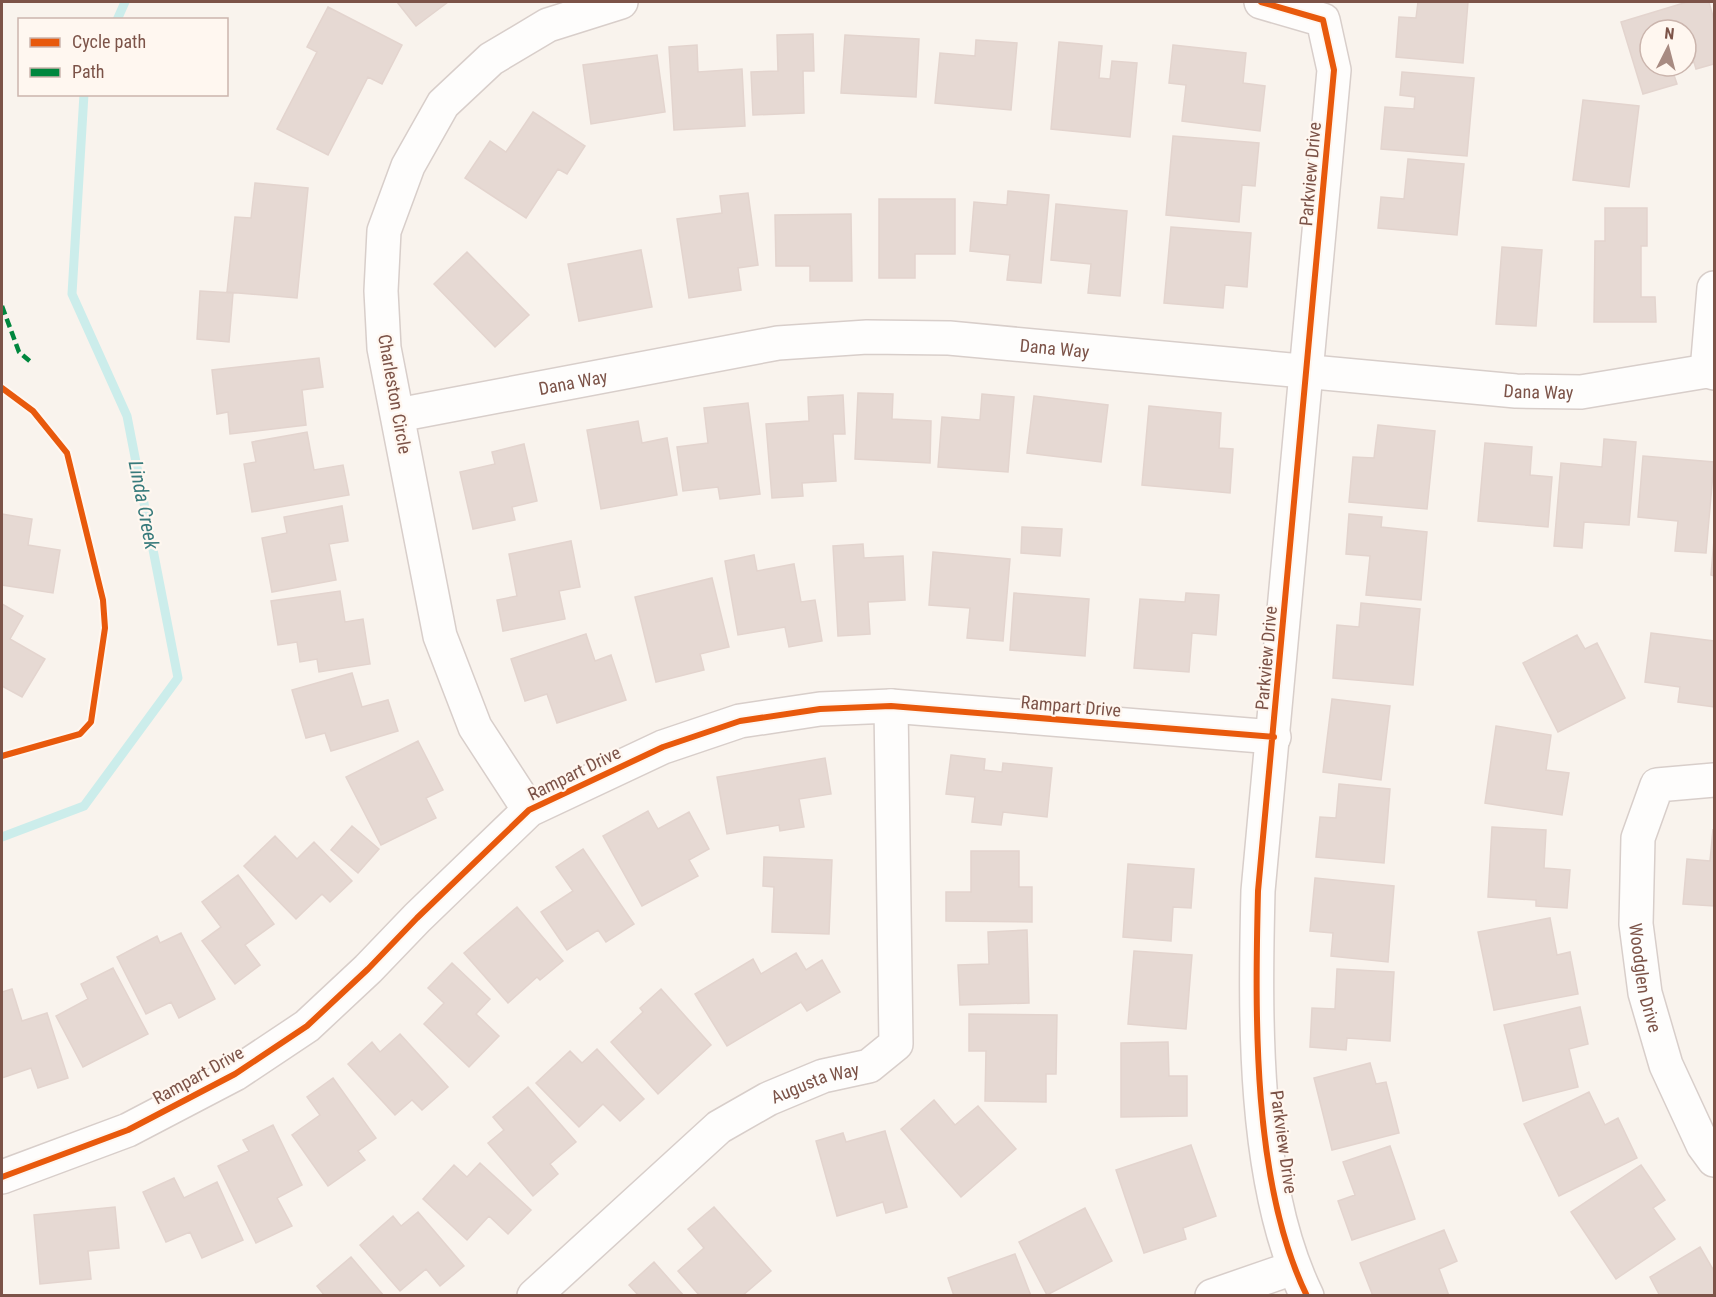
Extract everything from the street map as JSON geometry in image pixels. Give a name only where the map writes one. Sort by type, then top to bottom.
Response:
[{"type":"street","name":"Charleston Circle","points":[[529,810],[475,727],[440,636],[384,348],[381,291],[384,231],[408,166],[443,104],[491,59],[548,25],[621,2]]},
{"type":"street","name":"Parkview Drive","points":[[1261,2],[1323,20],[1334,70],[1258,891],[1256,999],[1270,1173],[1300,1282]]},
{"type":"street","points":[[1711,372],[1714,288]]},
{"type":"street","name":"Dana Way","points":[[398,415],[778,343],[867,337],[949,338],[1516,391],[1581,392],[1711,372]]},
{"type":"street","name":"Rampart Drive","points":[[2,1176],[128,1130],[235,1074],[307,1026],[529,810],[663,747],[740,722],[820,709],[891,706],[1274,737]]},
{"type":"street","name":"Augusta Way","points":[[534,1296],[719,1127],[768,1099],[823,1076],[869,1066],[896,1044],[891,706]]},
{"type":"street","name":"Woodglen Drive","points":[[1714,780],[1657,785],[1638,838],[1636,924],[1645,993],[1666,1065],[1703,1144],[1714,1160]]},
{"type":"street","points":[[1212,1296],[1300,1282]]},
{"type":"building","points":[[397,2],[448,2],[416,26]]},
{"type":"building","points":[[1418,2],[1468,2],[1463,63],[1396,57],[1399,17],[1416,18]]},
{"type":"building","points":[[1687,2],[1709,2],[1714,20],[1714,64],[1698,68],[1698,18],[1638,18],[1638,78],[1621,22]]},
{"type":"building","points":[[328,7],[402,45],[382,84],[368,77],[328,155],[277,129],[317,52],[307,47]]},
{"type":"building","points":[[813,34],[814,71],[803,71],[804,113],[753,115],[751,72],[778,71],[777,35]]},
{"type":"building","points":[[845,35],[919,39],[916,97],[841,93]]},
{"type":"building","points":[[976,40],[1017,43],[1011,110],[935,103],[940,53],[975,56]]},
{"type":"building","points":[[1059,42],[1102,46],[1099,78],[1110,79],[1112,61],[1137,63],[1130,137],[1051,129]]},
{"type":"building","points":[[697,45],[698,72],[742,69],[745,126],[674,130],[669,47]]},
{"type":"building","points":[[1173,45],[1246,53],[1243,83],[1265,86],[1260,131],[1182,121],[1186,85],[1169,83]]},
{"type":"building","points":[[657,55],[665,112],[591,124],[583,65]]},
{"type":"building","points":[[1402,72],[1474,78],[1467,156],[1381,149],[1385,107],[1414,109],[1415,97],[1400,95]]},
{"type":"building","points":[[1638,78],[1675,78],[1677,84],[1643,94]]},
{"type":"building","points":[[1583,100],[1639,106],[1629,187],[1573,180]]},
{"type":"building","points":[[533,112],[585,146],[567,174],[558,169],[526,218],[465,178],[490,141],[506,152]]},
{"type":"building","points":[[1173,136],[1259,143],[1255,186],[1242,185],[1239,222],[1166,215]]},
{"type":"building","points":[[1408,159],[1464,164],[1457,235],[1378,228],[1381,197],[1404,199]]},
{"type":"building","points":[[255,183],[308,188],[297,298],[227,292],[235,217],[251,218]]},
{"type":"building","points":[[1008,191],[1049,195],[1041,283],[1007,280],[1010,255],[970,251],[974,202],[1007,205]]},
{"type":"building","points":[[748,193],[758,265],[738,268],[741,290],[689,298],[677,219],[722,213],[720,196]]},
{"type":"building","points":[[879,199],[955,199],[955,254],[915,254],[915,278],[879,278]]},
{"type":"building","points":[[1056,204],[1127,211],[1120,296],[1088,293],[1091,264],[1051,260]]},
{"type":"building","points":[[1605,208],[1647,208],[1647,246],[1641,246],[1641,297],[1655,297],[1656,322],[1594,322],[1595,241],[1605,241]]},
{"type":"building","points":[[851,214],[852,281],[810,281],[810,266],[776,266],[775,215]]},
{"type":"building","points":[[1171,227],[1251,233],[1247,287],[1225,285],[1223,308],[1164,303]]},
{"type":"building","points":[[1502,247],[1542,250],[1536,326],[1496,324]]},
{"type":"building","points":[[641,250],[652,307],[579,321],[568,264]]},
{"type":"building","points":[[467,252],[529,315],[495,347],[434,284]]},
{"type":"building","points":[[200,291],[233,293],[229,342],[197,339]]},
{"type":"building","points":[[319,358],[323,387],[302,390],[306,425],[230,434],[228,412],[217,414],[212,370]]},
{"type":"building","points":[[858,393],[893,394],[892,419],[931,421],[930,463],[855,459]]},
{"type":"building","points":[[982,394],[1014,397],[1008,472],[938,467],[942,417],[980,420]]},
{"type":"building","points":[[843,395],[845,434],[833,434],[836,481],[802,483],[803,496],[772,498],[766,424],[809,421],[808,397]]},
{"type":"building","points":[[1034,396],[1108,405],[1101,462],[1027,453]]},
{"type":"building","points":[[748,403],[760,494],[720,499],[718,487],[683,491],[677,447],[708,443],[704,408]]},
{"type":"building","points":[[1149,406],[1221,413],[1219,448],[1233,449],[1230,493],[1142,485]]},
{"type":"building","points":[[638,421],[642,443],[667,438],[677,495],[601,509],[587,430]]},
{"type":"building","points":[[1378,425],[1435,431],[1427,509],[1349,502],[1353,457],[1374,458]]},
{"type":"building","points":[[307,432],[314,470],[343,465],[349,495],[252,512],[244,464],[256,462],[252,442]]},
{"type":"building","points":[[1604,439],[1636,442],[1629,525],[1584,522],[1582,548],[1554,546],[1561,463],[1602,467]]},
{"type":"building","points":[[1485,443],[1532,447],[1530,475],[1552,477],[1548,527],[1478,521]]},
{"type":"building","points":[[524,444],[537,501],[512,507],[515,520],[473,529],[460,472],[495,464],[492,452]]},
{"type":"building","points":[[1643,456],[1714,462],[1706,553],[1675,551],[1678,521],[1638,517]]},
{"type":"building","points":[[342,506],[348,541],[329,544],[336,580],[272,592],[262,538],[287,533],[284,517]]},
{"type":"building","points":[[2,514],[32,519],[28,545],[60,550],[53,593],[2,585]]},
{"type":"building","points":[[1349,514],[1382,517],[1381,527],[1427,532],[1421,600],[1366,595],[1370,556],[1346,554]]},
{"type":"building","points":[[1022,527],[1062,529],[1060,556],[1021,553]]},
{"type":"building","points":[[1714,540],[1714,576],[1711,575]]},
{"type":"building","points":[[571,541],[580,587],[559,591],[565,619],[503,631],[497,600],[517,596],[509,554]]},
{"type":"building","points":[[863,544],[864,558],[903,556],[905,600],[868,602],[870,634],[838,636],[833,546]]},
{"type":"building","points":[[933,552],[1010,559],[1003,641],[967,638],[970,608],[929,605]]},
{"type":"building","points":[[754,555],[757,571],[794,564],[801,602],[815,600],[822,641],[789,647],[785,627],[738,635],[725,561]]},
{"type":"building","points":[[712,578],[729,647],[700,654],[704,670],[656,682],[635,597]]},
{"type":"building","points":[[340,591],[345,622],[363,619],[370,664],[319,672],[317,659],[300,662],[297,642],[278,645],[271,601]]},
{"type":"building","points":[[1014,593],[1089,599],[1085,656],[1010,650]]},
{"type":"building","points":[[1186,593],[1219,595],[1216,635],[1192,633],[1189,672],[1134,668],[1140,599],[1185,602]]},
{"type":"building","points":[[1361,603],[1420,609],[1413,685],[1333,678],[1337,625],[1359,627]]},
{"type":"building","points":[[2,604],[23,616],[10,639],[45,659],[22,697],[2,686]]},
{"type":"building","points":[[1651,633],[1714,641],[1714,707],[1678,702],[1680,687],[1645,682]]},
{"type":"building","points":[[586,634],[595,661],[611,655],[626,700],[557,723],[547,694],[525,701],[511,659]]},
{"type":"building","points":[[1577,635],[1585,649],[1597,643],[1625,698],[1558,732],[1523,663]]},
{"type":"building","points":[[352,673],[362,707],[388,700],[398,731],[331,751],[325,733],[306,738],[292,690]]},
{"type":"building","points":[[1332,699],[1390,706],[1381,780],[1323,772]]},
{"type":"building","points":[[1496,726],[1551,735],[1546,770],[1569,773],[1562,815],[1485,803]]},
{"type":"building","points":[[418,741],[443,790],[426,798],[436,818],[381,845],[346,777]]},
{"type":"building","points":[[951,755],[985,759],[984,770],[1002,772],[1003,763],[1052,768],[1047,817],[1003,812],[1001,825],[972,822],[975,797],[946,794]]},
{"type":"building","points":[[825,758],[831,794],[799,799],[804,827],[780,831],[779,825],[727,834],[717,777]]},
{"type":"building","points":[[1339,784],[1390,789],[1384,863],[1316,857],[1320,817],[1336,818]]},
{"type":"building","points":[[648,811],[658,829],[689,812],[709,849],[689,860],[698,876],[642,906],[603,836]]},
{"type":"building","points":[[352,826],[379,849],[358,873],[331,850]]},
{"type":"building","points":[[1492,827],[1546,830],[1544,868],[1570,870],[1567,908],[1536,906],[1536,900],[1488,897]]},
{"type":"building","points":[[1713,829],[1714,906],[1683,904],[1687,859],[1710,861]]},
{"type":"building","points":[[275,836],[297,859],[314,842],[352,881],[330,902],[322,894],[296,919],[244,866]]},
{"type":"building","points":[[583,849],[634,924],[606,942],[598,930],[567,950],[541,912],[573,891],[556,867]]},
{"type":"building","points":[[971,851],[1019,851],[1019,887],[1032,887],[1032,922],[946,921],[946,892],[971,892]]},
{"type":"building","points":[[764,857],[832,860],[829,934],[772,932],[774,887],[763,886]]},
{"type":"building","points":[[1128,864],[1194,869],[1191,908],[1173,907],[1171,941],[1123,937]]},
{"type":"building","points":[[238,875],[274,924],[245,945],[260,965],[235,984],[202,941],[221,927],[202,902]]},
{"type":"building","points":[[1315,878],[1394,886],[1388,962],[1331,956],[1333,933],[1310,931]]},
{"type":"building","points":[[517,907],[563,961],[540,980],[537,977],[508,1003],[464,953]]},
{"type":"building","points":[[1550,918],[1557,955],[1570,952],[1578,994],[1494,1010],[1478,932]]},
{"type":"building","points":[[1027,930],[1029,1003],[960,1005],[958,965],[989,964],[988,932]]},
{"type":"building","points":[[181,933],[215,999],[179,1018],[171,1002],[146,1014],[117,957],[157,936],[160,943]]},
{"type":"building","points":[[1134,951],[1192,955],[1186,1029],[1128,1024]]},
{"type":"building","points":[[796,953],[806,970],[822,960],[840,992],[807,1011],[801,1002],[727,1046],[695,994],[753,959],[761,974]]},
{"type":"building","points":[[452,963],[490,999],[476,1014],[499,1036],[469,1067],[424,1024],[444,1003],[428,988]]},
{"type":"building","points":[[113,968],[148,1034],[83,1067],[56,1016],[88,999],[81,984]]},
{"type":"building","points":[[1337,969],[1394,972],[1390,1041],[1347,1038],[1346,1050],[1310,1047],[1312,1008],[1335,1009]]},
{"type":"building","points":[[12,989],[22,1021],[47,1013],[68,1078],[38,1088],[31,1068],[2,1078],[2,992]]},
{"type":"building","points":[[661,989],[711,1045],[658,1094],[611,1042],[643,1012],[640,1008]]},
{"type":"building","points":[[1580,1007],[1588,1044],[1569,1049],[1578,1087],[1523,1101],[1504,1025]]},
{"type":"building","points":[[969,1014],[1057,1015],[1056,1074],[1046,1074],[1046,1102],[985,1101],[986,1051],[969,1051]]},
{"type":"building","points":[[400,1034],[448,1087],[422,1110],[412,1100],[395,1115],[348,1064],[372,1042],[380,1052]]},
{"type":"building","points":[[1168,1042],[1169,1076],[1187,1076],[1187,1116],[1121,1117],[1121,1043]]},
{"type":"building","points":[[597,1049],[644,1099],[620,1121],[603,1104],[579,1127],[536,1083],[570,1051],[582,1063]]},
{"type":"building","points":[[1370,1063],[1376,1084],[1386,1082],[1399,1133],[1332,1150],[1314,1078]]},
{"type":"building","points":[[333,1078],[376,1138],[358,1151],[365,1160],[328,1186],[292,1135],[320,1115],[307,1097]]},
{"type":"building","points":[[528,1087],[576,1142],[550,1164],[558,1174],[533,1196],[488,1143],[504,1130],[493,1117]]},
{"type":"building","points":[[1589,1092],[1605,1125],[1618,1118],[1637,1158],[1559,1196],[1524,1124]]},
{"type":"building","points":[[934,1100],[955,1125],[978,1106],[1016,1149],[961,1197],[901,1129]]},
{"type":"building","points":[[273,1125],[302,1185],[277,1198],[292,1226],[256,1243],[218,1166],[249,1151],[243,1140]]},
{"type":"building","points":[[885,1131],[907,1207],[886,1213],[883,1202],[837,1216],[816,1141],[843,1133],[846,1142]]},
{"type":"building","points":[[1191,1145],[1216,1216],[1183,1228],[1186,1239],[1144,1253],[1116,1170]]},
{"type":"building","points":[[1390,1146],[1415,1219],[1352,1240],[1338,1201],[1355,1195],[1343,1162]]},
{"type":"building","points":[[480,1163],[531,1210],[508,1234],[489,1216],[467,1240],[423,1199],[454,1165],[467,1177]]},
{"type":"building","points":[[1641,1165],[1665,1200],[1653,1208],[1675,1239],[1616,1279],[1571,1212]]},
{"type":"building","points":[[174,1178],[184,1198],[217,1182],[243,1240],[202,1258],[190,1232],[166,1242],[143,1192]]},
{"type":"building","points":[[115,1207],[119,1248],[88,1251],[91,1279],[40,1284],[34,1215]]},
{"type":"building","points":[[714,1207],[771,1271],[742,1296],[700,1296],[678,1271],[704,1248],[688,1229]]},
{"type":"building","points":[[1085,1208],[1112,1261],[1047,1295],[1019,1242]]},
{"type":"building","points":[[418,1212],[464,1266],[440,1286],[426,1269],[400,1291],[360,1245],[393,1216],[401,1226]]},
{"type":"building","points":[[1444,1230],[1457,1261],[1439,1269],[1449,1296],[1373,1296],[1360,1263]]},
{"type":"building","points":[[1700,1247],[1714,1271],[1714,1296],[1660,1296],[1650,1277]]},
{"type":"building","points":[[1015,1254],[1031,1296],[954,1296],[948,1278]]},
{"type":"building","points":[[351,1257],[384,1296],[325,1296],[317,1286]]},
{"type":"building","points":[[654,1262],[684,1296],[639,1296],[629,1285]]},
{"type":"waterway","name":"Linda Creek","points":[[118,18],[125,2]]},
{"type":"waterway","name":"Linda Creek","points":[[2,837],[84,806],[178,678],[127,416],[72,294],[84,96]]},
{"type":"marked path","points":[[2,306],[19,352],[32,363]]},
{"type":"cycle path","points":[[1261,2],[1323,20],[1334,70],[1258,891],[1258,1044],[1267,1151],[1276,1203],[1289,1252],[1307,1296]]},
{"type":"cycle path","points":[[2,388],[33,411],[67,453],[103,600],[105,628],[91,722],[80,734],[2,756]]},
{"type":"cycle path","points":[[2,1177],[128,1130],[235,1074],[307,1026],[529,810],[663,747],[740,721],[820,709],[891,706],[1274,737]]}]
